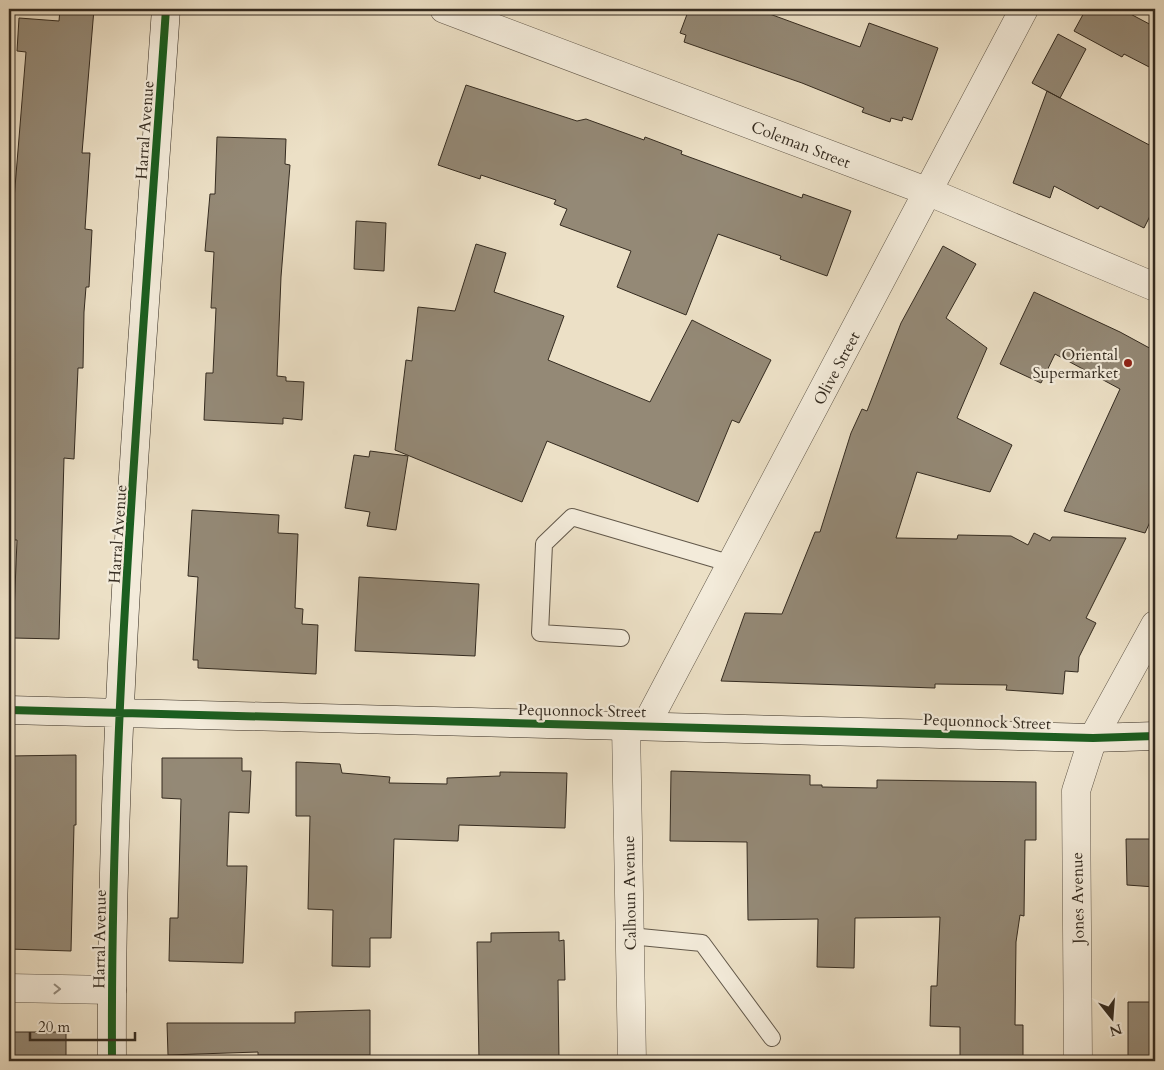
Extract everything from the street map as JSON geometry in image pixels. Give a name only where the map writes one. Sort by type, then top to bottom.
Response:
[{"type":"street","name":"Harral Avenue","points":[[112,1061],[118,714],[166,9]]},
{"type":"street","name":"Coleman Street","points":[[444,9],[929,192],[1155,287]]},
{"type":"street","name":"Olive Street","points":[[636,725],[732,564],[1024,9]]},
{"type":"street","name":"Jones Avenue","points":[[1078,1061],[1076,791],[1093,738],[1155,625]]},
{"type":"street","name":"Pequonnock Street","points":[[9,710],[1093,738],[1155,736]]},
{"type":"street","name":"Calhoun Avenue","points":[[632,1061],[630,936],[636,725]]},
{"type":"street","points":[[9,988],[112,990]]},
{"type":"lane","points":[[621,638],[540,633],[544,544],[572,517],[732,564]]},
{"type":"lane","points":[[630,936],[702,942],[772,1038]]},
{"type":"building","points":[[60,9],[94,9],[82,153],[90,153],[85,229],[92,230],[89,287],[86,287],[84,312],[83,368],[78,368],[74,459],[64,458],[59,639],[13,638],[17,540],[11,540],[12,455],[9,455],[9,224],[12,224],[26,52],[17,51],[19,18],[59,21]]},
{"type":"building","points":[[689,9],[756,9],[860,47],[869,23],[938,48],[912,120],[903,117],[902,121],[891,118],[890,122],[862,112],[864,108],[802,83],[684,42],[686,35],[680,33]]},
{"type":"building","points":[[1086,9],[1121,9],[1155,27],[1155,70],[1124,54],[1122,57],[1074,31]]},
{"type":"building","points":[[1058,34],[1086,49],[1060,98],[1032,83]]},
{"type":"building","points":[[466,85],[577,121],[586,119],[644,140],[645,137],[682,151],[681,154],[802,198],[803,194],[851,211],[827,276],[780,259],[781,256],[718,234],[686,315],[617,287],[631,251],[560,225],[567,209],[554,204],[556,200],[481,175],[480,179],[438,165]]},
{"type":"building","points":[[1047,91],[1155,148],[1155,206],[1144,228],[1100,206],[1098,209],[1054,186],[1050,198],[1013,183]]},
{"type":"building","points":[[217,137],[286,139],[285,164],[290,165],[281,277],[277,376],[286,377],[286,381],[304,382],[302,420],[283,418],[283,424],[204,420],[206,373],[213,373],[216,308],[211,308],[214,252],[205,251],[210,194],[215,194]]},
{"type":"building","points":[[356,221],[386,223],[384,271],[354,269]]},
{"type":"building","points":[[476,244],[506,253],[494,292],[564,316],[548,360],[650,402],[692,320],[771,360],[739,423],[732,420],[698,502],[547,441],[522,502],[395,450],[406,360],[412,361],[418,307],[455,311]]},
{"type":"building","points":[[943,246],[976,264],[946,318],[987,348],[957,418],[1012,445],[990,492],[917,472],[896,538],[957,539],[958,535],[1011,536],[1028,545],[1034,533],[1050,541],[1052,537],[1126,538],[1086,618],[1096,623],[1079,657],[1078,672],[1065,671],[1063,694],[1006,690],[1007,685],[935,684],[935,688],[721,681],[745,613],[782,614],[815,532],[820,532],[851,433],[862,409],[867,411],[901,323]]},
{"type":"building","points":[[1034,292],[1120,332],[1155,351],[1155,511],[1145,533],[1064,511],[1120,389],[1055,354],[1041,383],[1000,364]]},
{"type":"building","points":[[370,451],[408,456],[396,530],[367,526],[370,512],[345,508],[354,455],[369,457]]},
{"type":"building","points":[[192,510],[279,515],[278,533],[298,534],[295,608],[303,609],[302,624],[318,625],[316,674],[198,668],[198,660],[193,660],[198,577],[188,576]]},
{"type":"building","points":[[359,577],[479,584],[475,656],[355,651]]},
{"type":"building","points":[[76,755],[76,825],[74,825],[71,951],[9,949],[9,756]]},
{"type":"building","points":[[162,758],[242,758],[242,771],[251,771],[249,813],[229,812],[227,866],[247,866],[243,963],[169,961],[170,918],[178,918],[181,799],[162,798]]},
{"type":"building","points":[[296,762],[340,764],[342,773],[390,777],[389,783],[447,784],[447,778],[500,776],[500,772],[567,773],[565,828],[459,825],[458,841],[394,839],[391,938],[370,938],[370,967],[332,966],[333,910],[308,909],[310,816],[296,816]]},
{"type":"building","points":[[671,771],[810,775],[810,785],[822,785],[822,787],[877,788],[877,780],[1036,782],[1036,840],[1025,840],[1024,916],[1020,915],[1016,942],[1015,1025],[1023,1025],[1023,1061],[960,1061],[960,1027],[930,1026],[931,986],[937,986],[940,917],[855,918],[854,968],[817,967],[818,919],[748,920],[747,842],[670,841]]},
{"type":"building","points":[[1126,839],[1155,839],[1155,887],[1127,885]]},
{"type":"building","points":[[559,932],[559,941],[564,940],[565,980],[558,980],[559,1061],[479,1061],[477,942],[491,942],[491,933]]},
{"type":"building","points":[[1128,1002],[1155,1002],[1155,1061],[1128,1061]]},
{"type":"building","points":[[370,1010],[370,1055],[258,1055],[258,1052],[168,1055],[167,1023],[295,1023],[295,1012]]},
{"type":"building","points":[[9,1032],[66,1032],[66,1061],[9,1061]]},
{"type":"cycle path","points":[[112,1061],[116,798],[122,666],[129,535],[166,9]]},
{"type":"cycle path","points":[[9,710],[1093,738],[1155,736]]},
{"type":"place","name":"Oriental Supermarket","points":[[1128,363]]}]
